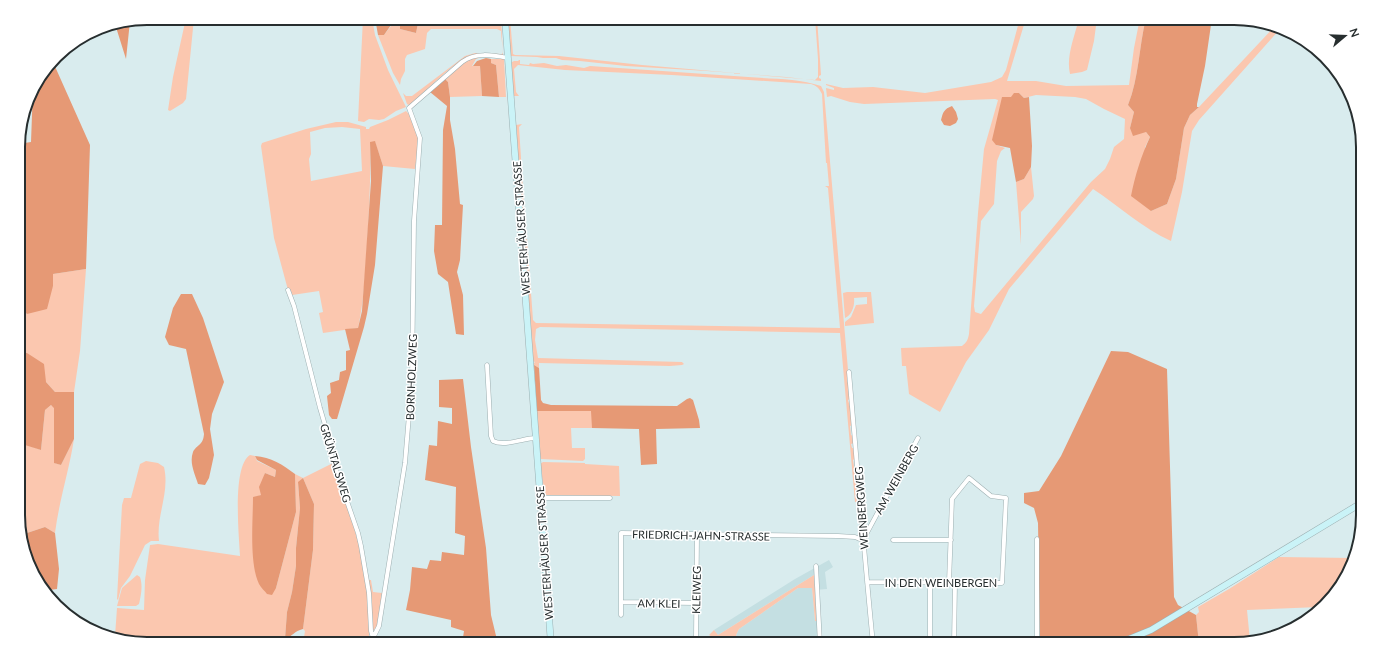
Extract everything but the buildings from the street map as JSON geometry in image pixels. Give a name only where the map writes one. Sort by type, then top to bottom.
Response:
[{"type":"main road","name":"WESTERHÄUSER STRASSE","points":[[506,25],[551,637]]},
{"type":"main road","points":[[1134,637],[1151,630],[1356,506]]},
{"type":"street","name":"BORNHOLZWEG","points":[[374,637],[379,626],[405,463],[410,412],[412,379],[414,221],[420,138],[409,108],[470,56],[476,55],[508,58]]},
{"type":"street","name":"GRÜNTALSWEG","points":[[288,290],[294,306],[330,442],[329,448],[331,456],[359,539],[367,578],[373,637]]},
{"type":"street","points":[[487,365],[491,436],[493,441],[496,443],[536,438]]},
{"type":"street","name":"WEINBERGWEG","points":[[849,372],[862,540],[872,637]]},
{"type":"street","name":"AM WEINBERG","points":[[862,540],[918,438]]},
{"type":"street","name":"IN DEN WEINBERGEN","points":[[867,582],[1002,582],[1006,498],[991,496],[969,478],[952,499],[951,540]]},
{"type":"street","points":[[541,498],[610,498]]},
{"type":"street","name":"FRIEDRICH-JAHN-STRASSE","points":[[621,615],[621,534],[838,536],[855,537],[862,540]]},
{"type":"street","name":"KLEIWEG","points":[[696,637],[697,535]]},
{"type":"street","points":[[1037,539],[1037,637]]},
{"type":"street","points":[[893,540],[951,540],[950,583]]},
{"type":"street","points":[[816,566],[820,637]]},
{"type":"street","points":[[930,582],[930,637]]},
{"type":"street","points":[[954,637],[955,583]]},
{"type":"street","name":"AM KLEI","points":[[621,602],[696,603]]},
{"type":"shaded area","points":[[184,25],[193,25],[186,99],[183,103],[170,111],[168,110],[173,77]]},
{"type":"shaded area","points":[[363,25],[373,25],[375,35],[388,70],[406,107],[396,111],[384,119],[369,119],[364,122],[358,121]]},
{"type":"shaded area","points":[[376,25],[391,25],[384,35],[378,35]]},
{"type":"shaded area","points":[[400,25],[400,29],[416,33],[418,25],[501,25],[503,49],[501,31],[497,29],[431,29],[427,33],[425,49],[407,55],[405,59],[405,71],[400,85],[393,73],[378,35],[384,35],[391,26]]},
{"type":"shaded area","points":[[400,25],[418,25],[416,33],[400,29]]},
{"type":"shaded area","points":[[508,25],[511,25],[513,54],[515,55],[559,56],[741,74],[626,66],[562,60],[556,58],[511,56]]},
{"type":"shaded area","points":[[816,25],[817,25],[821,75],[819,78],[821,81],[804,79],[815,80],[818,77]]},
{"type":"shaded area","points":[[1018,25],[1024,25],[1007,81],[1036,81],[1066,86],[1129,85],[1139,25],[1145,25],[1137,73],[1128,105],[1134,112],[1130,128],[1146,132],[1150,137],[1145,147],[1151,211],[1167,204],[1176,179],[1184,128],[1190,115],[1270,31],[1277,33],[1199,120],[1192,131],[1182,192],[1171,241],[1150,230],[1093,189],[1009,289],[989,330],[966,362],[940,412],[909,394],[906,366],[902,366],[901,348],[962,346],[967,340],[969,334],[984,149],[998,100],[864,104],[850,102],[831,96],[827,97],[826,88],[834,90],[834,88],[826,84],[843,88],[873,87],[925,93],[991,82],[1002,77],[1006,70]],"holes":[[[1019,93],[1024,98],[1036,95],[1086,99],[1125,119],[1124,139],[1114,147],[1105,169],[1091,182],[981,314],[975,312],[974,306],[981,221],[994,204],[997,161],[1001,151],[1005,148],[996,145]]]},
{"type":"shaded area","points":[[1077,25],[1096,25],[1087,70],[1070,74],[1069,61]]},
{"type":"shaded area","points":[[1145,25],[1211,25],[1205,66],[1197,104],[1197,107],[1199,107],[1190,115],[1184,128],[1176,179],[1167,204],[1151,211],[1131,196],[1134,181],[1150,137],[1146,132],[1133,136],[1130,128],[1134,112],[1128,105],[1137,73]]},
{"type":"shaded area","points":[[129,26],[126,59],[117,29]]},
{"type":"shaded area","points":[[503,52],[503,55],[476,54],[466,58],[450,69],[411,104],[407,104],[403,93],[406,96],[412,96],[465,56],[475,53],[502,54]]},
{"type":"shaded area","points":[[482,57],[476,59],[472,66],[480,65],[482,96],[450,97],[448,82],[445,79],[468,59]]},
{"type":"shaded area","points":[[486,58],[491,59],[491,63],[496,65],[499,97],[482,96],[480,66],[473,66],[477,61]]},
{"type":"shaded area","points":[[491,59],[504,59],[506,97],[499,97],[496,65],[491,63]]},
{"type":"shaded area","points":[[519,60],[520,64],[529,65],[530,63],[544,63],[557,66],[566,65],[584,68],[590,66],[785,79],[812,83],[821,86],[824,92],[848,370],[847,381],[850,399],[848,400],[853,425],[850,426],[854,443],[851,444],[852,448],[855,448],[855,459],[853,460],[859,502],[855,502],[840,333],[540,327],[536,329],[535,340],[538,358],[682,362],[684,364],[670,366],[539,363],[539,368],[534,365],[537,411],[592,411],[592,428],[571,428],[572,448],[585,448],[585,459],[583,461],[540,459],[533,364],[535,362],[532,361],[524,240],[527,239],[533,320],[536,323],[840,328],[828,188],[825,186],[829,186],[826,163],[822,94],[818,88],[811,84],[565,70],[518,65],[514,69],[516,92],[519,96],[512,96],[510,63]]},
{"type":"shaded area","points":[[55,67],[90,145],[86,269],[53,274],[53,286],[47,309],[27,314],[25,312],[25,143],[31,142],[32,106],[41,86]]},
{"type":"shaded area","points":[[741,74],[786,77],[804,79]]},
{"type":"shaded area","points":[[445,79],[448,82],[450,97],[450,120],[455,149],[460,204],[463,205],[460,260],[457,272],[463,295],[464,335],[456,334],[448,282],[438,274],[434,251],[435,225],[442,225],[443,130],[447,106],[430,92]]},
{"type":"shaded area","points":[[1014,93],[1019,93],[1024,98],[1029,97],[1032,146],[1031,167],[1024,179],[1016,182],[1010,148],[996,145],[992,140],[1002,97],[1011,97]]},
{"type":"shaded area","points":[[952,106],[958,119],[956,123],[950,126],[944,125],[941,120],[943,113],[947,108]]},
{"type":"shaded area","points":[[406,111],[409,114],[419,140],[415,169],[383,166],[375,142],[370,142],[367,246],[363,298],[358,328],[323,333],[319,313],[323,312],[319,291],[292,295],[291,291],[288,290],[274,238],[261,146],[262,143],[265,142],[306,129],[336,122],[348,122],[369,129],[370,127]],"holes":[[[342,127],[360,129],[362,171],[311,181],[309,159],[311,154],[310,132],[325,128]]]},
{"type":"shaded area","points":[[522,124],[519,127],[526,236],[523,236],[519,171],[521,171],[519,169],[516,125]]},
{"type":"shaded area","points":[[375,141],[383,166],[375,265],[364,327],[337,419],[332,419],[329,415],[327,396],[331,393],[330,383],[339,380],[340,372],[346,370],[346,351],[350,350],[345,329],[358,328],[362,311],[371,181],[370,142]]},
{"type":"shaded area","points":[[1031,167],[1034,196],[1021,212],[1021,245],[1016,182],[1024,179]]},
{"type":"shaded area","points":[[86,269],[80,351],[74,392],[55,392],[46,382],[27,353],[25,353],[25,312],[27,314],[53,286],[53,274]]},
{"type":"shaded area","points":[[871,292],[874,323],[845,326],[845,322],[851,317],[856,305],[867,304],[867,297],[854,298],[854,304],[850,315],[845,318],[843,293]]},
{"type":"shaded area","points":[[181,294],[192,294],[203,318],[224,382],[212,414],[210,429],[214,455],[209,478],[205,485],[198,484],[192,464],[193,452],[201,443],[204,434],[186,349],[169,345],[165,337],[173,308]]},
{"type":"shaded area","points":[[1111,351],[1128,352],[1167,369],[1174,597],[1178,605],[1196,615],[1198,637],[1040,637],[1038,523],[1034,508],[1024,503],[1024,493],[1039,491],[1061,456]]},
{"type":"shaded area","points":[[25,353],[44,364],[46,382],[55,392],[74,392],[74,439],[61,465],[54,463],[54,408],[51,405],[45,410],[41,450],[25,445]]},
{"type":"shaded area","points":[[534,365],[539,368],[541,400],[543,403],[551,405],[677,406],[690,398],[693,400],[700,428],[656,429],[657,464],[641,465],[639,429],[592,428],[591,411],[537,411]]},
{"type":"shaded area","points":[[463,379],[471,447],[486,548],[491,615],[496,637],[463,637],[464,631],[451,627],[451,620],[406,610],[412,567],[427,569],[430,560],[441,561],[442,552],[464,555],[465,536],[455,533],[456,487],[425,480],[429,445],[437,446],[438,421],[452,424],[452,408],[439,407],[439,380]]},
{"type":"shaded area","points":[[51,405],[54,407],[55,463],[61,465],[74,439],[55,533],[45,527],[27,534],[25,515],[25,444],[41,450],[45,410]]},
{"type":"shaded area","points":[[250,455],[255,456],[257,461],[276,470],[275,477],[265,473],[261,495],[253,498],[253,543],[276,588],[296,512],[295,474],[303,478],[298,483],[300,508],[296,548],[296,566],[287,612],[285,637],[139,637],[115,633],[117,608],[144,610],[145,580],[150,545],[158,544],[240,556],[238,502],[241,472],[244,462]]},
{"type":"shaded area","points":[[255,456],[276,462],[295,474],[296,512],[276,588],[272,595],[267,594],[260,585],[254,565],[252,542],[253,497],[261,495],[259,487],[265,473],[275,477],[276,470],[257,460]]},
{"type":"shaded area","points":[[146,461],[158,463],[164,467],[165,486],[159,522],[159,541],[151,541],[145,545],[130,576],[121,588],[118,600],[122,505],[124,498],[131,498],[140,464]]},
{"type":"shaded area","points":[[543,462],[585,463],[619,466],[620,496],[545,495],[540,464]]},
{"type":"shaded area","points":[[333,463],[360,550],[368,596],[369,637],[304,637],[305,631],[303,629],[313,550],[314,504],[303,478]]},
{"type":"shaded area","points":[[303,478],[314,504],[313,550],[303,629],[288,637],[285,637],[287,612],[296,566],[296,548],[300,508],[298,482]]},
{"type":"shaded area","points":[[45,527],[55,533],[59,569],[57,589],[51,590],[41,576],[29,546],[27,533]]},
{"type":"shaded area","points":[[1279,557],[1348,558],[1340,576],[1331,589],[1313,607],[1247,610],[1250,636],[1198,637],[1196,615],[1199,612],[1198,607]]},
{"type":"shaded area","points":[[829,560],[833,567],[825,572],[827,589],[815,590],[814,575],[718,635],[714,630],[795,579]]},
{"type":"shaded area","points":[[137,575],[140,577],[141,584],[139,604],[136,606],[117,606],[122,588]]},
{"type":"shaded area","points":[[814,575],[817,621],[815,621],[812,588],[798,588],[739,629],[736,635],[737,637],[713,637],[709,635],[714,630],[718,635]]},
{"type":"shaded area","points":[[369,580],[371,580],[373,592],[382,593],[377,626],[373,631],[372,599],[370,598]]},
{"type":"shaded area","points":[[798,588],[812,588],[815,621],[817,621],[817,637],[737,637],[736,635],[739,629]]}]
